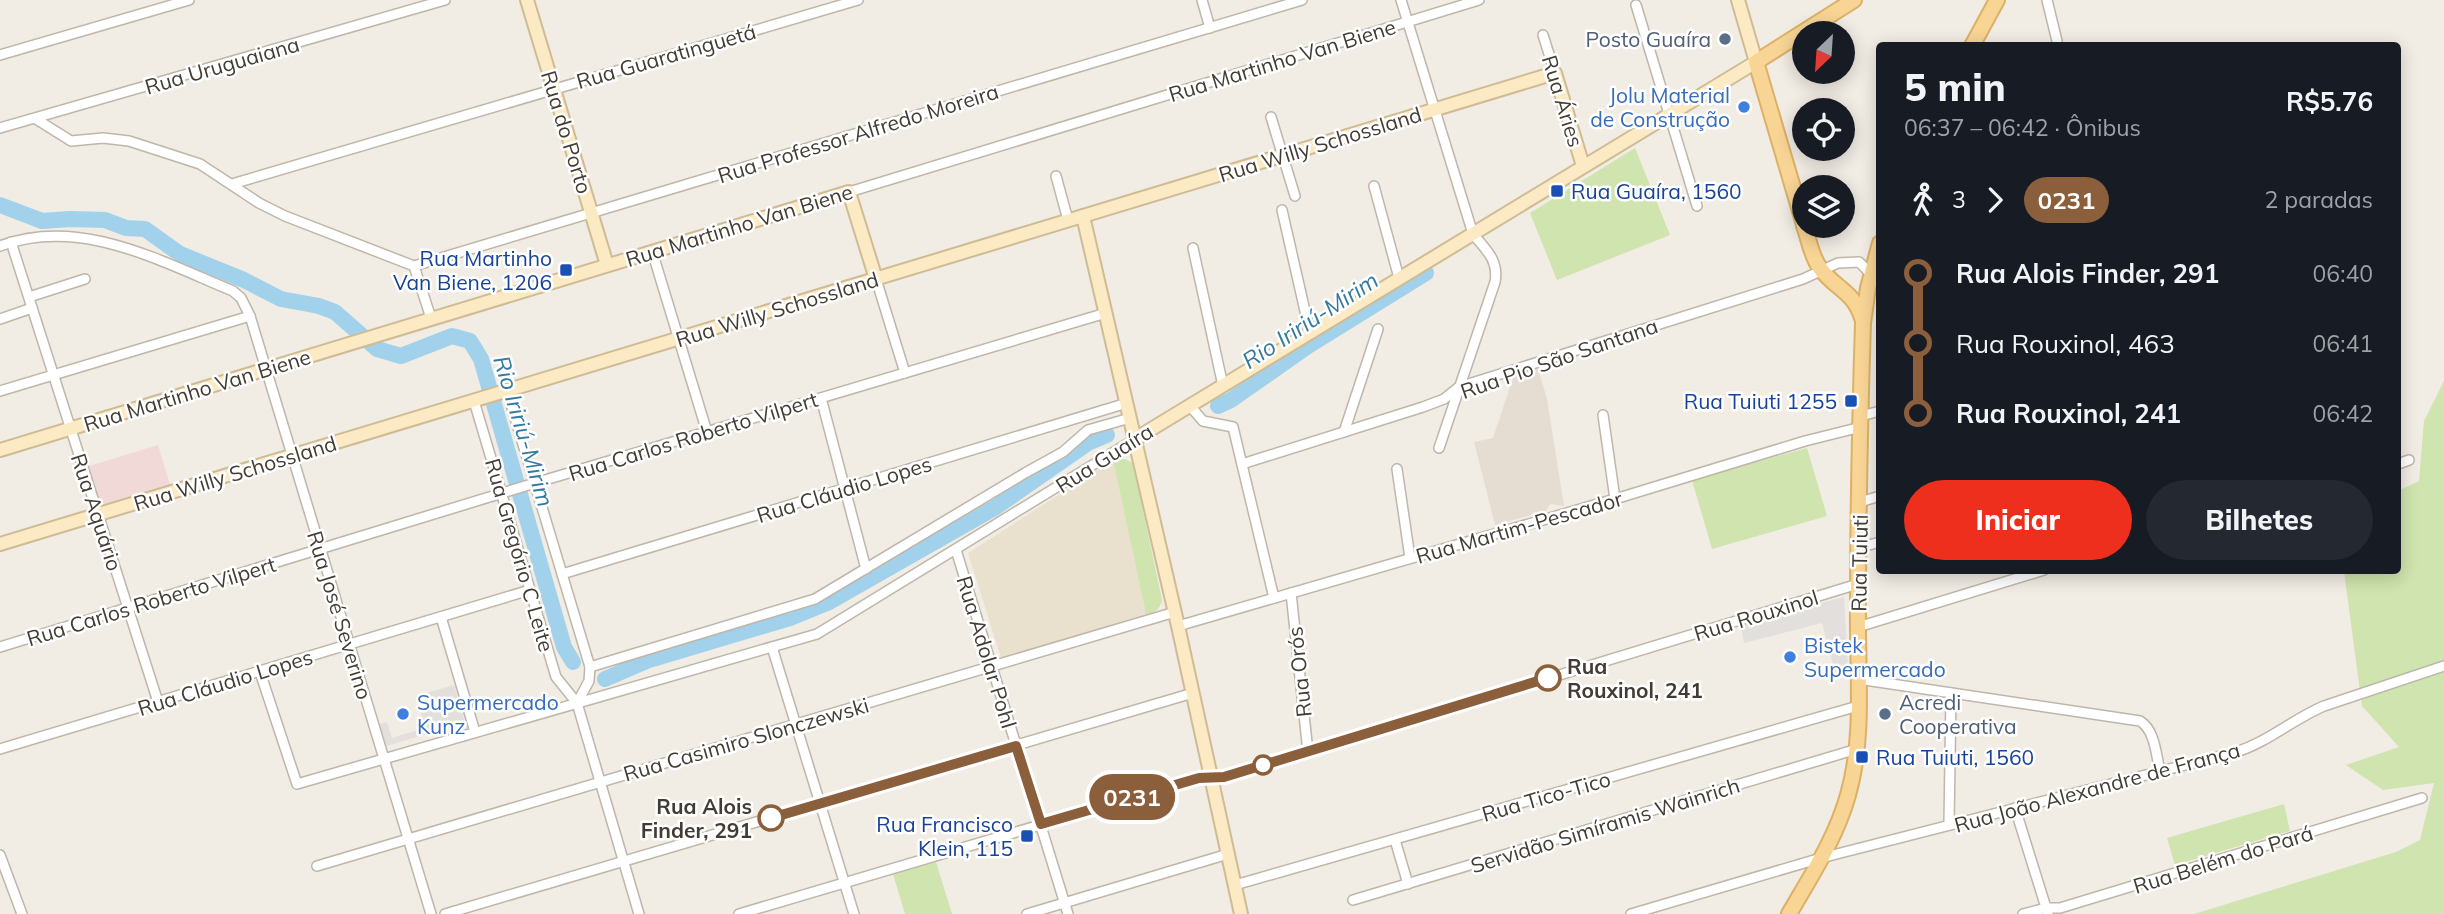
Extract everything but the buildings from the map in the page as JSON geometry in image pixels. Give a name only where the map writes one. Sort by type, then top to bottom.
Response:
[{"type":"main road","name":"Rua Guaíra","points":[[1756,62],[1854,0]]},
{"type":"main road","points":[[1974,42],[1997,0]]},
{"type":"main road","points":[[1756,62],[1792,184]]},
{"type":"main road","points":[[1808,238],[1821,270],[1857,305],[1863,323]]},
{"type":"main road","name":"Rua Tuiuti","points":[[1789,914],[1822,858],[1845,807],[1857,749],[1863,323],[1876,257]]},
{"type":"main road","points":[[1839,285],[1858,285],[1871,274]]},
{"type":"street","points":[[0,55],[189,0]]},
{"type":"street","name":"Rua Uruguaiana","points":[[0,128],[445,0]]},
{"type":"street","name":"Rua do Porto","points":[[527,0],[607,265]]},
{"type":"street","name":"Rua Guaratinguetá","points":[[232,184],[858,0]]},
{"type":"street","points":[[1202,0],[1210,28]]},
{"type":"street","name":"Rua Professor Alfredo Moreira","points":[[414,266],[1303,0]]},
{"type":"street","points":[[1401,0],[1473,234],[1494,260],[1497,274],[1438,448]]},
{"type":"street","name":"Rua Martinho Van Biene","points":[[0,450],[1479,0]]},
{"type":"street","points":[[1738,0],[1756,62]]},
{"type":"street","points":[[2047,0],[2057,41]]},
{"type":"street","points":[[1636,5],[1697,206]]},
{"type":"street","name":"Rua Áries","points":[[1543,34],[1583,166]]},
{"type":"street","name":"Rua Guaíra","points":[[260,671],[297,784],[772,647],[830,627],[1756,62]]},
{"type":"street","name":"Rua Willy Schossland","points":[[0,544],[1555,73]]},
{"type":"street","points":[[1271,117],[1295,196]]},
{"type":"street","points":[[36,119],[71,141],[115,139],[188,159],[211,169],[259,203],[285,216],[414,266],[431,318]]},
{"type":"street","points":[[1056,176],[1068,220]]},
{"type":"street","points":[[1374,186],[1399,278]]},
{"type":"street","points":[[849,192],[905,373]]},
{"type":"street","points":[[1282,210],[1310,333]]},
{"type":"street","points":[[1083,216],[1175,612],[1241,914]]},
{"type":"street","points":[[0,246],[50,235],[83,238],[119,246],[233,291],[241,298],[250,316],[0,391]]},
{"type":"street","name":"Rua Aquário","points":[[11,242],[158,702]]},
{"type":"street","points":[[1193,248],[1223,386]]},
{"type":"street","points":[[652,251],[707,432]]},
{"type":"street","name":"Rua Pio São Santana","points":[[1242,464],[1434,403],[1459,387],[1802,279],[1838,263],[1852,261],[1864,264],[1871,274]]},
{"type":"street","points":[[29,297],[85,279]]},
{"type":"street","points":[[0,319],[32,308]]},
{"type":"street","name":"Rua Carlos Roberto Vilpert","points":[[0,647],[535,483],[1105,313]]},
{"type":"street","name":"Rua José Severino","points":[[250,316],[431,914]]},
{"type":"street","points":[[1344,432],[1378,328]]},
{"type":"street","name":"Rua Gregório C Leite","points":[[502,392],[535,483],[590,667]]},
{"type":"street","points":[[821,398],[866,569]]},
{"type":"street","name":"Rua Gregório C Leite","points":[[478,400],[556,677],[577,703],[639,914]]},
{"type":"street","name":"Rua Cláudio Lopes","points":[[562,574],[1126,403]]},
{"type":"street","points":[[1190,406],[1203,421],[1233,427],[1274,598]]},
{"type":"street","name":"Rua Martim-Pescador","points":[[1178,626],[1615,499],[1805,441],[1876,413]]},
{"type":"street","points":[[1603,415],[1615,499]]},
{"type":"street","points":[[577,703],[589,681],[590,667],[816,599],[1063,452],[1088,430],[1130,418]]},
{"type":"street","points":[[2401,463],[2409,460]]},
{"type":"street","points":[[1397,469],[1410,558]]},
{"type":"street","points":[[1860,502],[1876,497]]},
{"type":"street","points":[[1858,548],[1876,543]]},
{"type":"street","name":"Rua Adolar Pohl","points":[[956,550],[1068,914]]},
{"type":"street","points":[[1858,626],[2031,574]]},
{"type":"street","name":"Rua Rouxinol","points":[[739,914],[1199,778],[1224,777],[1858,584]]},
{"type":"street","name":"Rua Cláudio Lopes","points":[[0,749],[530,590]]},
{"type":"street","name":"Rua Orós","points":[[1291,593],[1308,752]]},
{"type":"street","name":"Rua Casimiro Slonczewski","points":[[317,866],[1175,612]]},
{"type":"street","points":[[441,617],[475,733]]},
{"type":"street","points":[[772,647],[854,914]]},
{"type":"street","name":"Rua João Alexandre de França","points":[[1631,914],[1822,858],[2247,748],[2324,706],[2444,666]]},
{"type":"street","points":[[1858,679],[2140,721],[2150,731],[2160,771]]},
{"type":"street","points":[[445,914],[1193,693]]},
{"type":"street","points":[[1950,825],[1951,693]]},
{"type":"street","name":"Rua Tico-Tico","points":[[1235,885],[1858,706]]},
{"type":"street","name":"Servidão Simíramis Wainrich","points":[[1353,900],[1857,749]]},
{"type":"street","name":"Rua Belém do Pará","points":[[2023,914],[2060,908],[2422,798]]},
{"type":"street","points":[[2015,808],[2047,911]]},
{"type":"street","points":[[1395,839],[1408,884]]},
{"type":"street","points":[[1027,914],[1228,854]]},
{"type":"street","points":[[0,855],[3,872],[22,914]]},
{"type":"shaded area","points":[[1538,369],[1547,399],[1564,506],[1550,504],[1546,511],[1495,525],[1474,442],[1493,438],[1513,378]]},
{"type":"shaded area","points":[[158,445],[171,488],[99,510],[86,467]]},
{"type":"shaded area","points":[[1113,460],[1146,614],[1001,658],[968,553]]},
{"type":"shaded area","points":[[1844,597],[1848,668],[1835,672],[1822,623],[1744,643],[1740,624]]},
{"type":"shaded area","points":[[454,685],[465,723],[386,746],[379,724],[387,722],[392,738],[425,728],[416,696]]},
{"type":"green space","points":[[1635,148],[1670,235],[1557,280],[1530,213]]},
{"type":"green space","points":[[2444,381],[2444,914],[2194,914],[2396,852],[2420,840],[2434,783],[2383,790],[2346,765],[2399,747],[2362,706],[2344,574],[2401,574],[2401,490],[2419,481],[2424,421]]},
{"type":"green space","points":[[1807,448],[1827,516],[1712,549],[1692,480]]},
{"type":"green space","points":[[1125,459],[1133,463],[1162,600],[1157,610],[1146,614],[1113,460]]},
{"type":"green space","points":[[2284,804],[2290,831],[2175,865],[2167,838]]},
{"type":"green space","points":[[936,862],[952,914],[905,914],[893,874]]},
{"type":"waterway","name":"Rio Iririú-Mirim","points":[[0,205],[42,221],[105,220],[126,228],[145,229],[180,254],[244,280],[281,299],[335,312],[377,349],[401,356],[452,336],[470,341],[481,359],[564,647],[573,662]]},
{"type":"waterway","name":"Rio Iririú-Mirim","points":[[1218,406],[1426,273]]},
{"type":"waterway","name":"Rio Iririú-Mirim","points":[[605,679],[649,660],[790,618],[829,602],[996,507],[1088,443],[1107,435]]},
{"type":"bus line","name":"0231","points":[[771,818],[1016,746],[1041,824],[1199,778],[1224,777],[1548,678]]},
{"type":"place","name":"Posto Guaíra","points":[[1725,39]]},
{"type":"place","name":"Jolu Material de Construção","points":[[1744,107]]},
{"type":"place","name":"Rua Guaíra, 1560","points":[[1557,191]]},
{"type":"place","name":"Rua Martinho Van Biene, 1206","points":[[566,270]]},
{"type":"place","name":"Rua Tuiuti 1255","points":[[1851,401]]},
{"type":"place","name":"Bistek Supermercado","points":[[1790,657]]},
{"type":"place","name":"Rua Rouxinol, 241","points":[[1548,678]]},
{"type":"place","name":"Supermercado Kunz","points":[[403,714]]},
{"type":"place","name":"Acredi Cooperativa","points":[[1885,714]]},
{"type":"place","name":"Rua Tuiuti, 1560","points":[[1862,757]]},
{"type":"place","name":"Rua Alois Finder, 291","points":[[771,818]]},
{"type":"place","name":"Rua Francisco Klein, 115","points":[[1027,836]]}]
